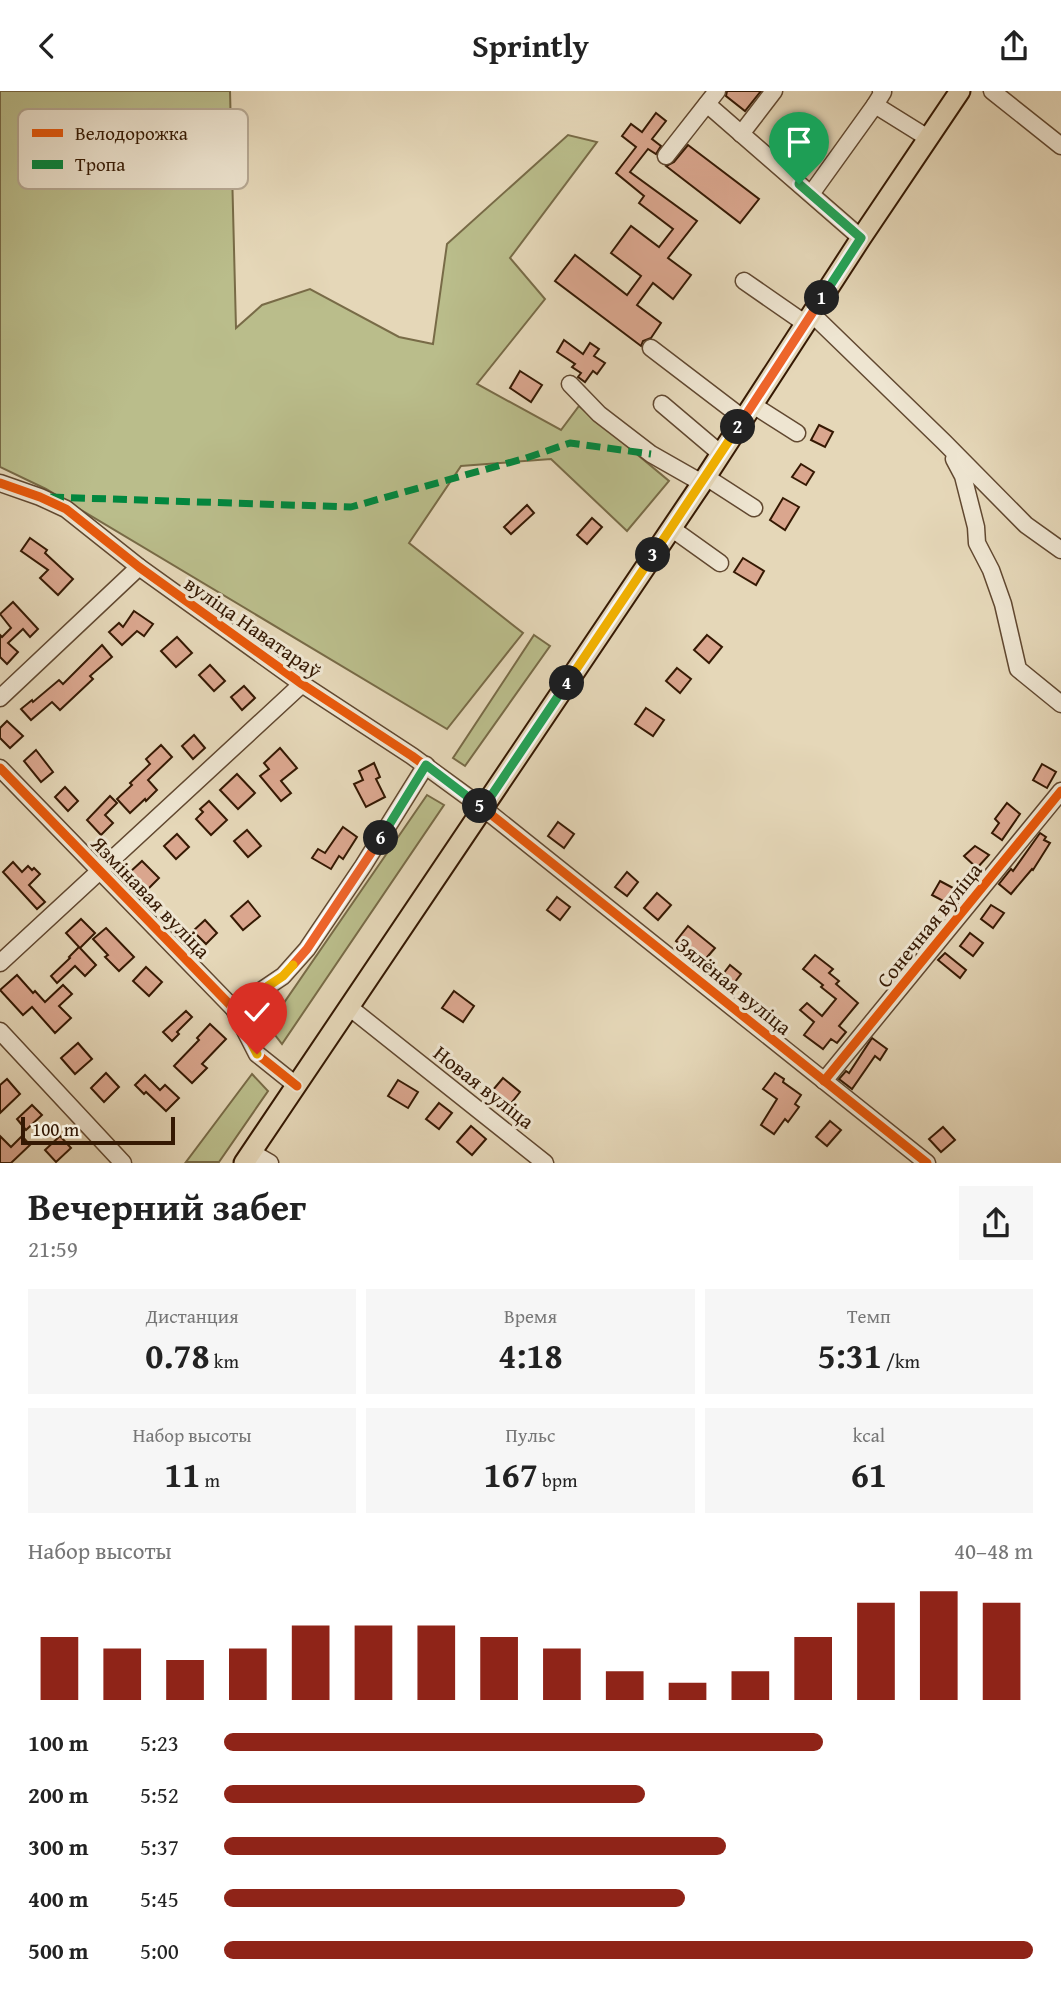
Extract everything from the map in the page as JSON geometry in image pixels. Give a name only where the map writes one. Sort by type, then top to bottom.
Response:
[{"type":"main road","points":[[248,1157],[704,480],[960,91]]},
{"type":"street","points":[[741,134],[774,91]]},
{"type":"street","points":[[992,91],[1061,146]]},
{"type":"street","points":[[666,156],[712,98],[741,134],[861,238]]},
{"type":"street","points":[[811,194],[878,98],[929,138]]},
{"type":"street","points":[[744,281],[809,319],[944,442],[1026,524],[1061,550]]},
{"type":"street","points":[[651,348],[748,412],[797,433]]},
{"type":"street","points":[[570,384],[599,414],[641,446],[754,508]]},
{"type":"street","points":[[662,404],[721,454]]},
{"type":"street","points":[[944,442],[963,476],[976,527],[977,543],[991,570],[1003,604],[1018,669],[1061,704]]},
{"type":"street","name":"вуліца Наватараў","points":[[0,483],[40,496],[66,509],[139,567],[302,684],[426,765],[483,808]]},
{"type":"street","points":[[671,528],[720,563]]},
{"type":"street","points":[[0,698],[139,567]]},
{"type":"street","points":[[0,963],[302,684]]},
{"type":"street","points":[[234,1009],[283,976],[307,949],[426,765]]},
{"type":"street","name":"Язмінавая вуліца","points":[[0,768],[234,1009],[257,1054],[297,1086]]},
{"type":"street","name":"Сонечная вуліца","points":[[824,1081],[1061,791]]},
{"type":"street","name":"Зялёная вуліца","points":[[483,808],[927,1163]]},
{"type":"street","name":"Новая вуліца","points":[[349,1007],[545,1163]]},
{"type":"street","points":[[0,1031],[123,1163]]},
{"type":"street","points":[[248,1157],[270,1163]]},
{"type":"green space","points":[[0,91],[230,91],[230,109],[18,109],[18,189],[232,189],[236,328],[262,305],[310,289],[399,337],[433,344],[447,244],[568,135],[597,142],[510,258],[545,299],[477,384],[561,430],[579,406],[669,481],[627,531],[551,459],[461,466],[409,543],[523,633],[447,729],[46,489],[0,467]]},
{"type":"green space","points":[[534,635],[550,646],[465,766],[453,758]]},
{"type":"green space","points":[[427,795],[444,805],[282,1044],[268,1026]]},
{"type":"green space","points":[[252,1074],[268,1091],[219,1162],[186,1162]]},
{"type":"building","points":[[727,91],[761,91],[745,111],[726,96]]},
{"type":"building","points":[[656,113],[666,121],[652,139],[661,146],[656,154],[648,149],[630,172],[697,221],[668,258],[691,275],[673,299],[653,283],[637,305],[661,323],[651,338],[643,341],[641,346],[555,281],[575,255],[627,295],[641,276],[611,253],[631,226],[659,247],[673,229],[639,203],[644,196],[616,173],[636,147],[622,136],[631,124],[642,132]]},
{"type":"building","points":[[688,145],[759,199],[740,223],[666,166],[674,162]]},
{"type":"building","points":[[564,340],[583,354],[590,343],[599,349],[594,356],[605,363],[597,374],[593,371],[585,382],[578,377],[581,373],[572,367],[575,364],[557,352]]},
{"type":"building","points":[[520,371],[542,385],[531,402],[510,388]]},
{"type":"building","points":[[819,425],[833,432],[825,447],[811,440]]},
{"type":"building","points":[[801,464],[814,472],[806,485],[792,477]]},
{"type":"building","points":[[783,498],[799,507],[785,530],[770,520]]},
{"type":"building","points":[[527,505],[534,513],[511,534],[504,527]]},
{"type":"building","points":[[592,518],[602,527],[587,544],[577,535]]},
{"type":"building","points":[[30,538],[47,550],[45,553],[73,579],[58,595],[40,578],[48,570],[21,551]]},
{"type":"building","points":[[743,558],[764,571],[756,585],[734,572]]},
{"type":"building","points":[[13,602],[38,629],[30,637],[23,629],[8,643],[18,652],[7,664],[0,657],[0,635],[2,637],[11,628],[0,614]]},
{"type":"building","points":[[134,611],[153,624],[144,636],[137,631],[122,645],[109,632],[119,623],[123,627]]},
{"type":"building","points":[[707,635],[722,647],[709,663],[694,650]]},
{"type":"building","points":[[177,637],[192,653],[176,667],[161,651]]},
{"type":"building","points":[[102,645],[112,657],[90,676],[93,679],[60,710],[52,702],[31,720],[21,709],[59,680],[63,684]]},
{"type":"building","points":[[210,665],[225,681],[214,691],[199,675]]},
{"type":"building","points":[[677,668],[691,679],[680,693],[666,681]]},
{"type":"building","points":[[244,686],[255,698],[242,710],[231,697]]},
{"type":"building","points":[[646,708],[664,720],[653,736],[635,724]]},
{"type":"building","points":[[7,721],[23,736],[10,748],[0,738],[0,728]]},
{"type":"building","points":[[194,735],[205,748],[193,759],[182,746]]},
{"type":"building","points":[[161,745],[172,757],[148,780],[157,790],[130,813],[117,799],[150,764],[146,759]]},
{"type":"building","points":[[280,748],[297,768],[281,781],[291,793],[281,801],[260,776],[269,769],[264,763]]},
{"type":"building","points":[[36,750],[53,772],[41,782],[24,761]]},
{"type":"building","points":[[374,763],[380,777],[376,779],[385,797],[366,807],[354,784],[363,780],[359,771]]},
{"type":"building","points":[[1042,764],[1056,772],[1047,788],[1033,780]]},
{"type":"building","points":[[237,774],[255,793],[238,809],[220,790]]},
{"type":"building","points":[[65,787],[78,801],[68,811],[55,797]]},
{"type":"building","points":[[110,796],[117,803],[105,815],[113,823],[101,835],[87,820]]},
{"type":"building","points":[[209,801],[227,820],[211,835],[196,819],[203,812],[200,809]]},
{"type":"building","points":[[1007,803],[1020,814],[1002,840],[992,833],[999,823],[995,819]]},
{"type":"building","points":[[558,822],[574,834],[564,848],[548,836]]},
{"type":"building","points":[[343,827],[357,837],[343,859],[339,856],[331,869],[312,858],[318,849],[325,853]]},
{"type":"building","points":[[247,830],[261,846],[248,857],[234,841]]},
{"type":"building","points":[[1040,833],[1046,837],[1044,840],[1050,843],[1033,870],[1011,894],[999,884],[1011,869],[1013,871]]},
{"type":"building","points":[[177,834],[189,847],[176,859],[164,846]]},
{"type":"building","points":[[975,846],[989,855],[977,868],[964,856]]},
{"type":"building","points":[[142,861],[159,878],[148,889],[130,872]]},
{"type":"building","points":[[13,862],[22,872],[28,866],[40,874],[29,885],[45,902],[37,909],[3,872]]},
{"type":"building","points":[[627,872],[638,882],[627,896],[615,887]]},
{"type":"building","points":[[940,881],[955,889],[947,903],[932,895]]},
{"type":"building","points":[[657,893],[671,905],[658,920],[644,908]]},
{"type":"building","points":[[557,897],[570,907],[560,920],[547,910]]},
{"type":"building","points":[[248,901],[260,916],[243,930],[231,916]]},
{"type":"building","points":[[991,905],[1004,913],[993,928],[981,919]]},
{"type":"building","points":[[81,919],[95,933],[80,948],[96,965],[85,976],[75,966],[57,983],[51,976],[79,947],[66,933]]},
{"type":"building","points":[[205,920],[217,933],[206,944],[193,931]]},
{"type":"building","points":[[688,926],[715,948],[702,963],[676,941]]},
{"type":"building","points":[[106,928],[134,957],[119,971],[93,939]]},
{"type":"building","points":[[970,933],[983,943],[973,956],[960,946]]},
{"type":"building","points":[[945,953],[966,970],[960,978],[938,960]]},
{"type":"building","points":[[815,955],[833,969],[829,973],[839,981],[836,984],[858,1003],[839,1026],[846,1032],[837,1043],[831,1039],[823,1049],[804,1035],[814,1022],[800,1010],[807,1003],[822,1016],[836,999],[803,969]]},
{"type":"building","points":[[730,965],[741,974],[728,991],[717,982]]},
{"type":"building","points":[[146,967],[162,982],[149,996],[133,981]]},
{"type":"building","points":[[17,975],[45,1002],[63,985],[72,994],[59,1006],[71,1018],[55,1033],[32,1007],[23,1015],[0,990]]},
{"type":"building","points":[[454,991],[474,1006],[463,1022],[442,1008]]},
{"type":"building","points":[[186,1011],[192,1017],[172,1041],[163,1032]]},
{"type":"building","points":[[210,1024],[226,1039],[202,1064],[207,1068],[192,1083],[174,1066]]},
{"type":"building","points":[[872,1038],[887,1049],[880,1060],[875,1056],[852,1089],[839,1079],[846,1071],[849,1073]]},
{"type":"building","points":[[78,1043],[92,1059],[75,1074],[61,1058]]},
{"type":"building","points":[[106,1073],[119,1087],[104,1102],[91,1088]]},
{"type":"building","points":[[775,1073],[801,1095],[795,1104],[799,1107],[788,1122],[785,1119],[774,1134],[761,1125],[777,1099],[763,1089]]},
{"type":"building","points":[[145,1075],[160,1090],[165,1085],[179,1098],[166,1111],[135,1085]]},
{"type":"building","points":[[503,1078],[520,1092],[505,1111],[487,1097]]},
{"type":"building","points":[[7,1079],[20,1094],[0,1113],[0,1085]]},
{"type":"building","points":[[398,1080],[418,1092],[408,1108],[388,1096]]},
{"type":"building","points":[[439,1103],[452,1113],[439,1129],[426,1119]]},
{"type":"building","points":[[32,1105],[42,1115],[26,1130],[17,1119]]},
{"type":"building","points":[[830,1121],[841,1130],[827,1146],[816,1137]]},
{"type":"building","points":[[471,1126],[486,1139],[472,1155],[457,1142]]},
{"type":"building","points":[[943,1127],[955,1140],[941,1152],[929,1139]]},
{"type":"building","points":[[0,1136],[11,1147],[22,1136],[30,1145],[11,1163],[0,1163]]},
{"type":"building","points":[[60,1136],[71,1148],[56,1162],[45,1150]]},
{"type":"marked path","points":[[50,497],[351,507],[570,443],[651,454]]},
{"type":"cycle path","points":[[0,483],[66,509],[139,567],[302,684],[412,756],[483,808],[927,1163]]},
{"type":"cycle path","points":[[0,768],[234,1009],[257,1054],[297,1086]]},
{"type":"cycle path","points":[[824,1081],[1061,791]]},
{"type":"route","points":[[257,1054],[234,1009],[283,976],[307,949],[426,765],[483,808],[721,454],[861,238],[799,184]]}]
